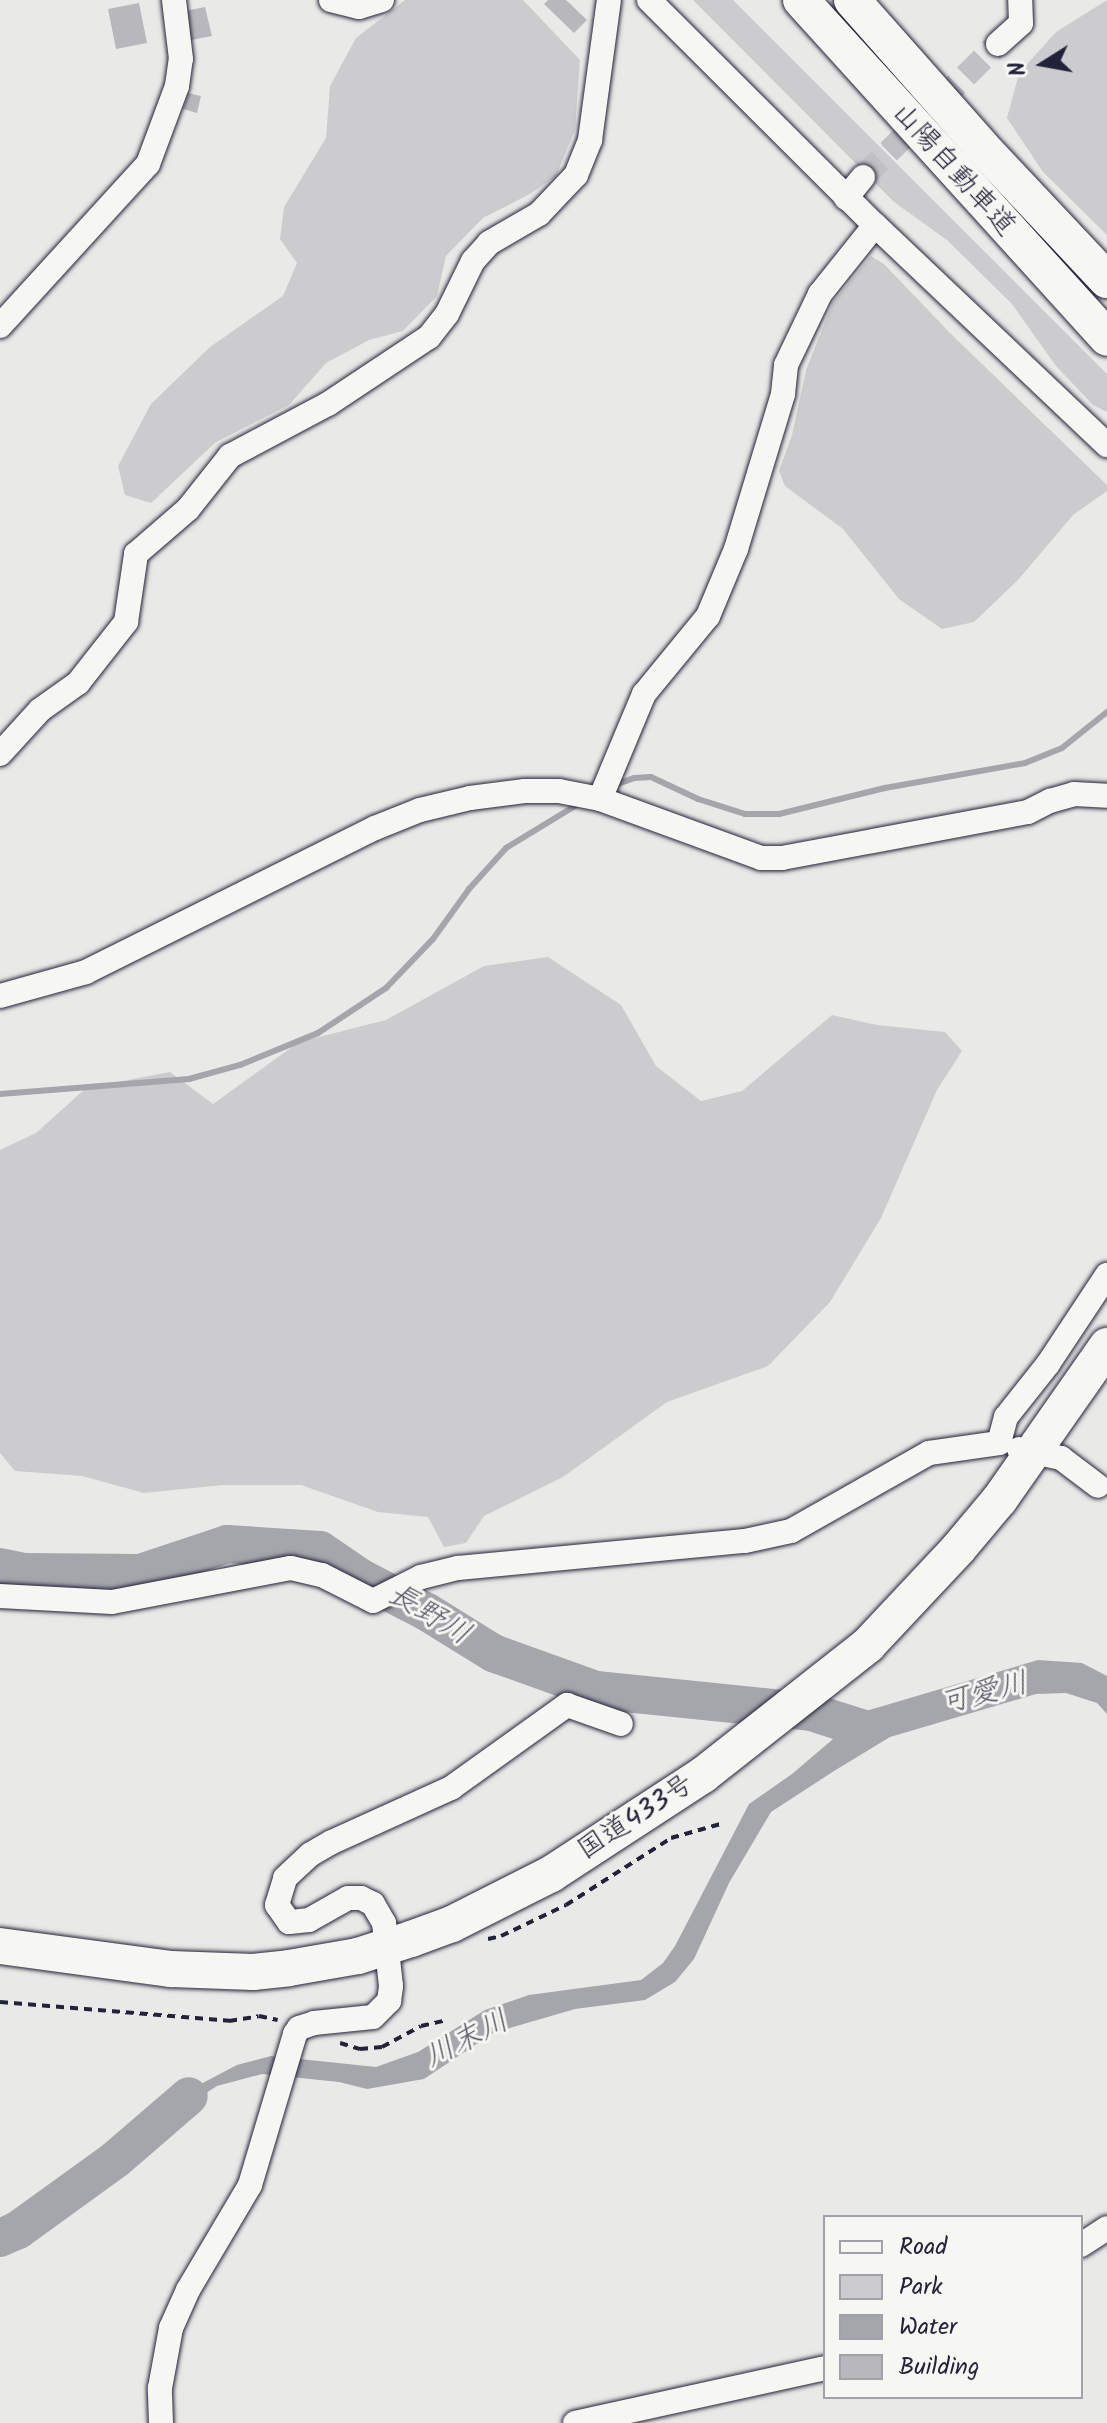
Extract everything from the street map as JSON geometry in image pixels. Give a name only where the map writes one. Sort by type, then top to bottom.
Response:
[{"type":"highway","points":[[779,0],[959,179]]},
{"type":"highway","name":"山陽自動車道","points":[[801,0],[959,179],[1107,338]]},
{"type":"highway","name":"山陽自動車道","points":[[852,0],[981,146],[1107,280]]},
{"type":"highway","name":"国道433号","points":[[0,1946],[171,1969],[253,1972],[323,1963],[452,1924],[551,1874],[735,1751],[868,1645],[932,1579],[1000,1499],[1107,1346]]},
{"type":"street","points":[[0,326],[148,164],[177,86],[181,59],[174,0]]},
{"type":"street","points":[[331,0],[359,7],[382,0]]},
{"type":"street","points":[[0,754],[40,710],[78,683],[126,622],[136,554],[188,509],[230,456],[328,404],[429,337],[447,314],[473,261],[489,243],[539,214],[576,175],[590,140],[609,0]]},
{"type":"street","points":[[649,0],[846,198],[1107,445]]},
{"type":"street","points":[[998,44],[1021,23],[1020,0]]},
{"type":"street","points":[[846,198],[863,177]]},
{"type":"street","points":[[600,799],[644,694],[708,616],[736,549],[783,394],[786,365],[806,322],[820,294],[875,225]]},
{"type":"street","points":[[0,996],[86,972],[375,828],[420,810],[470,798],[525,791],[559,791],[600,799],[761,858],[782,858],[1028,812],[1074,794],[1107,796]]},
{"type":"street","points":[[999,1443],[1006,1417],[1048,1364],[1107,1275]]},
{"type":"street","points":[[0,1596],[112,1602],[291,1568],[322,1575],[373,1601],[421,1577],[458,1568],[730,1543],[791,1531],[929,1453],[999,1443],[1061,1458],[1098,1486]]},
{"type":"street","points":[[161,2423],[160,2388],[171,2328],[188,2290],[250,2185],[295,2036],[314,2023],[360,2021],[383,2010],[391,1986],[382,1917],[373,1904],[361,1898],[336,1903],[299,1924],[289,1922],[277,1905],[285,1878],[311,1854],[332,1842],[451,1788],[567,1705],[621,1724]]},
{"type":"street","points":[[1083,2244],[1107,2228]]},
{"type":"street","points":[[575,2423],[823,2368]]},
{"type":"path","points":[[0,2002],[229,2021],[259,2016],[295,2036]]},
{"type":"green space","points":[[405,0],[523,0],[580,60],[575,130],[556,176],[530,194],[483,218],[446,256],[437,296],[403,331],[369,340],[326,363],[289,405],[216,442],[151,503],[125,495],[118,466],[151,404],[210,347],[283,296],[297,263],[280,239],[284,207],[326,138],[330,86],[356,38]]},
{"type":"green space","points":[[693,0],[733,0],[1107,374],[1107,412],[1093,405],[1056,366],[1012,304],[947,240],[894,202]]},
{"type":"green space","points":[[1107,0],[1107,235],[1043,172],[1007,118],[1019,73],[1056,32]]},
{"type":"green space","points":[[871,256],[884,264],[950,333],[1107,485],[1107,491],[1073,515],[1018,580],[974,622],[942,629],[899,599],[843,529],[785,486],[779,471],[792,435],[806,370],[833,302]]},
{"type":"green space","points":[[548,957],[621,1005],[656,1066],[701,1101],[742,1091],[832,1015],[877,1025],[945,1032],[962,1051],[937,1090],[881,1218],[830,1302],[768,1366],[667,1402],[563,1477],[484,1516],[466,1543],[444,1547],[428,1517],[378,1512],[301,1485],[223,1485],[144,1493],[82,1476],[15,1471],[0,1453],[0,1150],[36,1133],[86,1088],[170,1072],[213,1104],[299,1042],[386,1020],[484,966]]},
{"type":"water","name":"可愛川","points":[[1038,1660],[1082,1663],[1107,1676],[1107,1714],[1097,1703],[1066,1693],[1036,1694],[890,1737],[834,1771],[771,1812],[729,1883],[694,1959],[675,1982],[645,2000],[575,2009],[493,2033],[424,2079],[367,2089],[339,2082],[262,2074],[217,2086],[149,2130],[174,2098],[237,2065],[271,2056],[376,2067],[418,2052],[485,2010],[529,1995],[641,1980],[663,1963],[675,1946],[749,1804],[792,1774],[866,1711]]},
{"type":"building","points":[[548,0],[566,0],[587,20],[574,33],[544,4]]},
{"type":"building","points":[[139,3],[147,43],[116,49],[108,9]]},
{"type":"building","points":[[205,7],[212,36],[191,40],[185,11]]},
{"type":"building","points":[[188,93],[201,96],[197,113],[183,109]]},
{"type":"waterway","points":[[615,785],[634,778],[651,777],[698,799],[745,814],[779,814],[885,788],[1025,763],[1062,748],[1107,712]]},
{"type":"waterway","points":[[0,1094],[189,1079],[240,1065],[318,1033],[386,988],[433,939],[469,889],[506,848],[580,803]]},
{"type":"waterway","name":"長野川","points":[[0,1567],[24,1572],[140,1573],[227,1544],[320,1550],[361,1578],[427,1612],[493,1653],[596,1690],[811,1712],[861,1728]]},
{"type":"waterway","name":"川末川","points":[[0,2238],[18,2230],[116,2159],[189,2096]]},
{"type":"tunnel","points":[[863,177],[998,44]]}]
